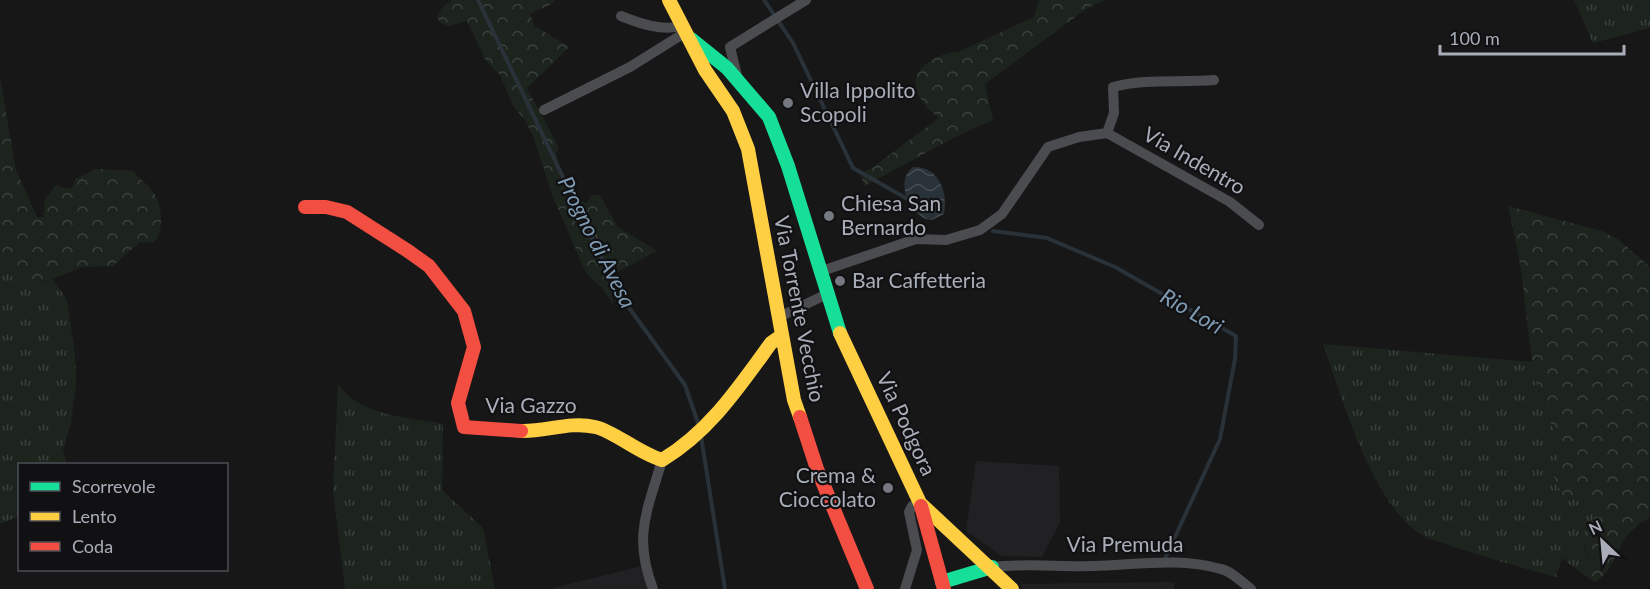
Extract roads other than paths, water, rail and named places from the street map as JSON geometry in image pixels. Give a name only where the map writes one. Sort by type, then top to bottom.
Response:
[{"type":"street","name":"Via Torrente Vecchio","points":[[669,0],[705,70],[732,111],[748,149],[794,400],[817,469],[867,589]]},
{"type":"street","points":[[738,81],[730,47],[806,0]]},
{"type":"street","points":[[621,16],[645,26],[686,32]]},
{"type":"street","points":[[544,110],[630,67],[686,32]]},
{"type":"street","name":"Via Podgora","points":[[686,32],[727,68],[769,117],[788,166],[825,295],[920,503],[992,567],[1012,589]]},
{"type":"street","points":[[819,272],[916,239],[946,240],[980,230],[1002,214],[1048,147],[1079,137],[1107,133],[1114,113],[1113,87],[1150,81],[1182,83],[1214,80]]},
{"type":"street","name":"Via Indentro","points":[[1107,133],[1230,202],[1259,225]]},
{"type":"street","name":"Via Gazzo","points":[[305,207],[326,207],[346,212],[408,250],[429,266],[464,311],[474,347],[461,385],[458,403],[464,428],[525,431],[553,426],[596,427],[645,455],[662,460]]},
{"type":"street","points":[[779,317],[825,295]]},
{"type":"street","points":[[653,589],[645,566],[641,536],[662,460],[694,438],[771,343],[781,336]]},
{"type":"street","points":[[905,589],[917,550],[909,512],[912,506],[920,503],[943,586],[992,567]]},
{"type":"street","name":"Via Premuda","points":[[992,567],[1048,564],[1123,566],[1164,562],[1199,564],[1224,569],[1251,589]]},
{"type":"water","points":[[913,167],[929,171],[940,182],[943,189],[944,214],[932,220],[920,215],[909,203],[906,195],[905,180]]},
{"type":"waterway","name":"Progno di Avesa","points":[[478,0],[619,294],[685,385],[699,426]]},
{"type":"waterway","name":"Rio Lori","points":[[764,0],[793,43],[853,168],[911,201]]},
{"type":"waterway","name":"Rio Lori","points":[[993,231],[1047,238],[1115,267],[1236,336],[1235,359],[1220,439],[1164,561]]},
{"type":"waterway","name":"Progno di Avesa","points":[[701,436],[725,589]]},
{"type":"place","name":"Villa Ippolito Scopoli","points":[[788,103]]},
{"type":"place","name":"Chiesa San Bernardo","points":[[829,216]]},
{"type":"place","name":"Bar Caffetteria","points":[[840,281]]},
{"type":"place","name":"Crema & Cioccolato","points":[[888,488]]}]
